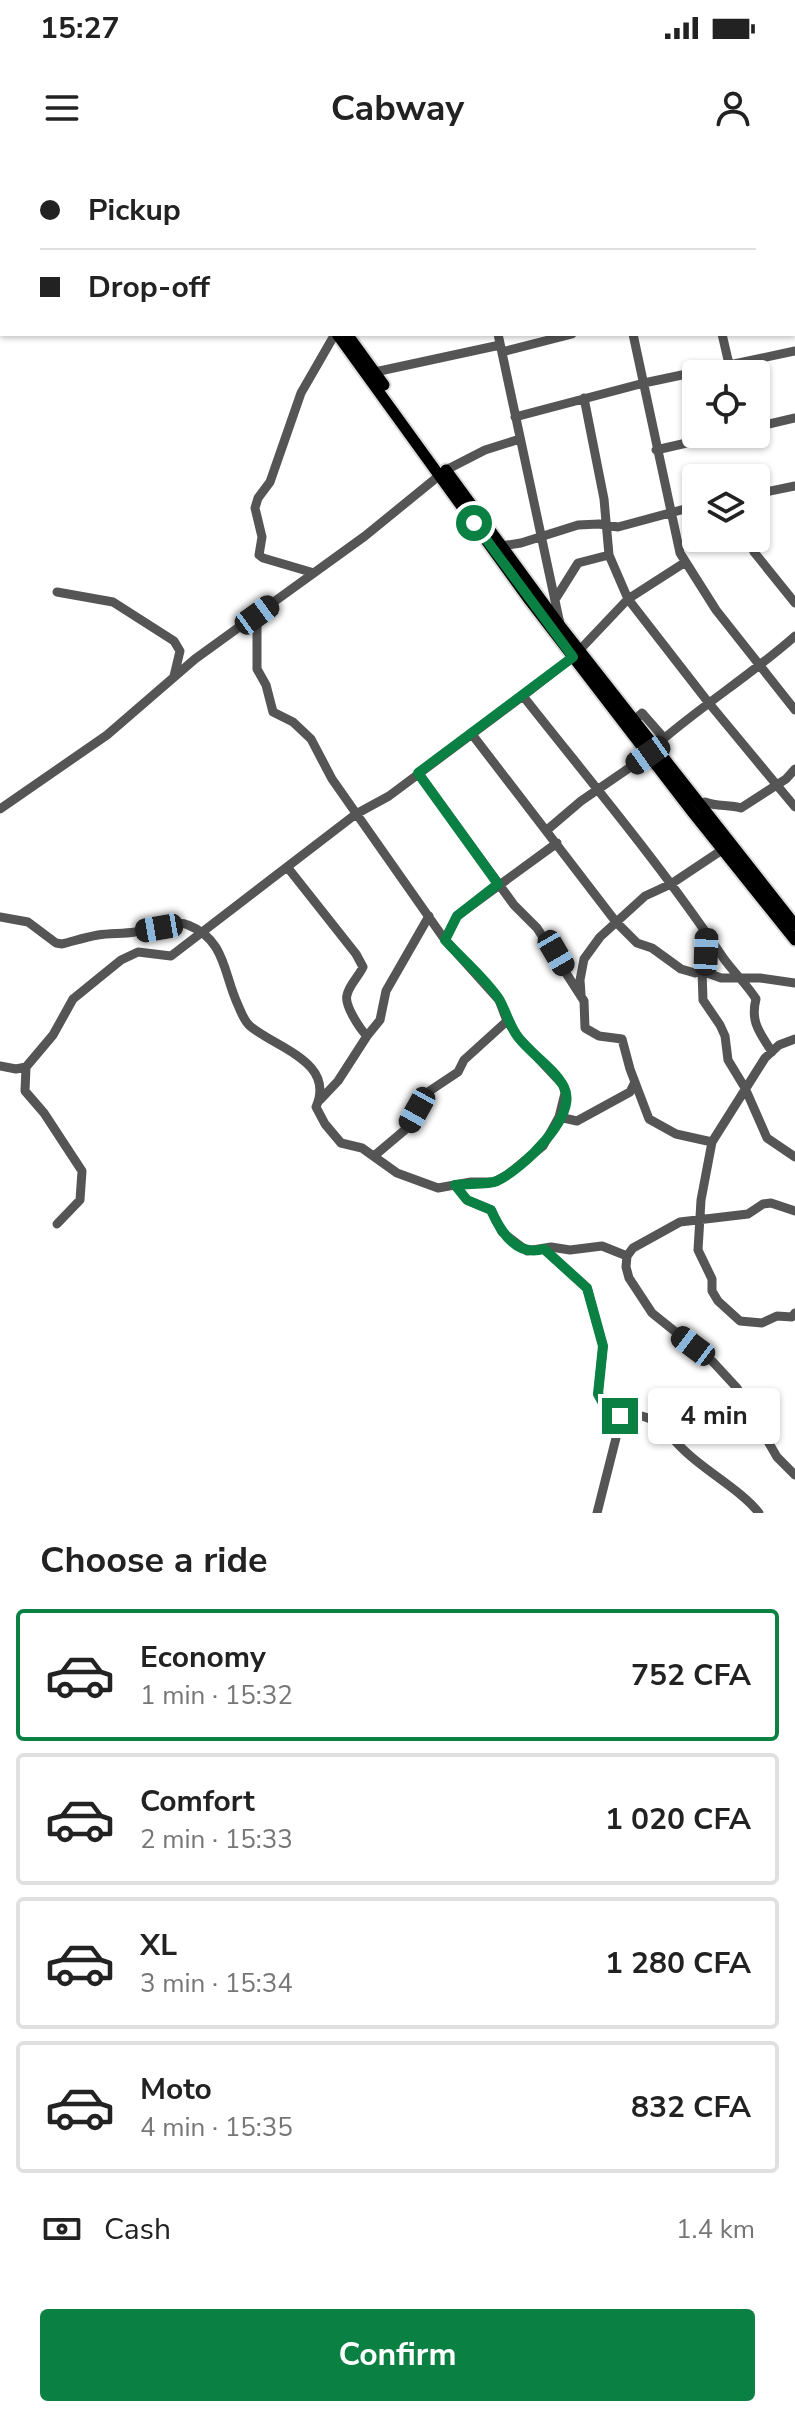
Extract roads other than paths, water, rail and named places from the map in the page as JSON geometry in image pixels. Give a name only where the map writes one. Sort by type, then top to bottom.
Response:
[{"type":"main road","points":[[338,336],[501,546],[512,567]]},
{"type":"main road","points":[[348,336],[533,597],[722,850],[795,940]]},
{"type":"main road","points":[[533,597],[561,627],[576,653]]},
{"type":"main road","points":[[651,751],[795,925]]},
{"type":"street","points":[[314,573],[259,555],[262,537],[255,508],[270,482],[301,393],[335,336]]},
{"type":"street","points":[[498,336],[561,627]]},
{"type":"street","points":[[375,372],[562,336]]},
{"type":"street","points":[[633,336],[656,450],[684,563],[759,667],[795,710]]},
{"type":"street","points":[[722,336],[728,360]]},
{"type":"street","points":[[749,360],[795,351]]},
{"type":"street","points":[[515,417],[682,375]]},
{"type":"street","points":[[584,398],[604,499],[609,555],[628,599],[795,807]]},
{"type":"street","points":[[770,424],[795,418]]},
{"type":"street","points":[[0,809],[115,728],[174,676],[365,536],[443,473],[485,450],[520,439]]},
{"type":"street","points":[[656,450],[682,444]]},
{"type":"street","points":[[770,491],[795,486]]},
{"type":"street","points":[[501,546],[578,525],[618,527],[682,509]]},
{"type":"street","points":[[512,567],[521,543]]},
{"type":"street","points":[[754,552],[795,603]]},
{"type":"street","points":[[556,598],[578,563],[609,555]]},
{"type":"street","points":[[57,1224],[80,1200],[82,1171],[44,1113],[25,1091],[26,1067],[53,1035],[73,999],[121,960],[138,952],[171,956],[356,814],[389,796],[523,696],[576,653],[628,599],[684,563]]},
{"type":"street","points":[[533,597],[551,579]]},
{"type":"street","points":[[57,592],[113,602],[174,641],[180,651],[174,676]]},
{"type":"street","points":[[0,917],[28,922],[56,943],[62,944],[97,935],[159,928],[172,923],[185,923],[201,932],[222,953],[234,996],[249,1026],[312,1066],[320,1085],[316,1107],[341,1143],[362,1148],[397,1173],[418,1182],[438,1188],[471,1182],[494,1182],[543,1146],[559,1117],[565,1097],[563,1085],[519,1038],[507,1021],[499,1000],[445,940],[332,779],[311,739],[297,724],[276,714],[271,708],[266,685],[257,669],[257,615]]},
{"type":"street","points":[[547,830],[795,636]]},
{"type":"street","points":[[523,696],[671,884],[756,999],[752,1013],[755,1026],[772,1052]]},
{"type":"street","points":[[630,724],[642,713],[664,738]]},
{"type":"street","points":[[471,733],[616,922],[637,943],[652,948],[681,969],[695,973],[702,971],[721,978],[795,983]]},
{"type":"street","points":[[699,806],[705,802],[714,806],[733,805],[741,808],[789,777],[795,769]]},
{"type":"street","points":[[418,773],[514,905],[537,928],[581,997],[585,1028],[599,1036],[622,1039],[649,1119],[676,1134],[712,1142]]},
{"type":"street","points":[[445,940],[457,916],[557,843]]},
{"type":"street","points":[[581,997],[580,980],[585,956],[616,922],[645,896],[671,884],[722,850]]},
{"type":"street","points":[[288,868],[363,967],[346,1000],[367,1036]]},
{"type":"street","points":[[318,1102],[338,1081],[380,1020],[386,991],[429,916]]},
{"type":"street","points":[[707,933],[702,971],[703,1000],[720,1025],[725,1036],[728,1060],[745,1088],[767,1138],[795,1157]]},
{"type":"street","points":[[374,1156],[406,1129],[428,1092],[458,1072],[464,1060],[507,1021]]},
{"type":"street","points":[[795,1039],[779,1045],[772,1052],[745,1088],[712,1142],[698,1250],[712,1279],[712,1291],[718,1301],[740,1321],[762,1323],[777,1316],[792,1317],[795,1313]]},
{"type":"street","points":[[0,1066],[26,1067]]},
{"type":"street","points":[[559,1117],[577,1121],[630,1092],[635,1082]]},
{"type":"street","points":[[455,1185],[467,1200],[491,1210],[502,1232],[527,1251],[602,1246],[627,1256]]},
{"type":"street","points":[[795,1211],[771,1203],[763,1204],[748,1214],[680,1222],[641,1241],[627,1256],[629,1278],[652,1313],[713,1362],[737,1388],[777,1457],[795,1475]]},
{"type":"street","points":[[544,1249],[587,1288],[603,1346],[598,1394],[618,1430],[618,1438],[597,1513]]},
{"type":"street","points":[[614,1423],[620,1416],[630,1413],[650,1419],[731,1490],[750,1502],[759,1513]]}]
